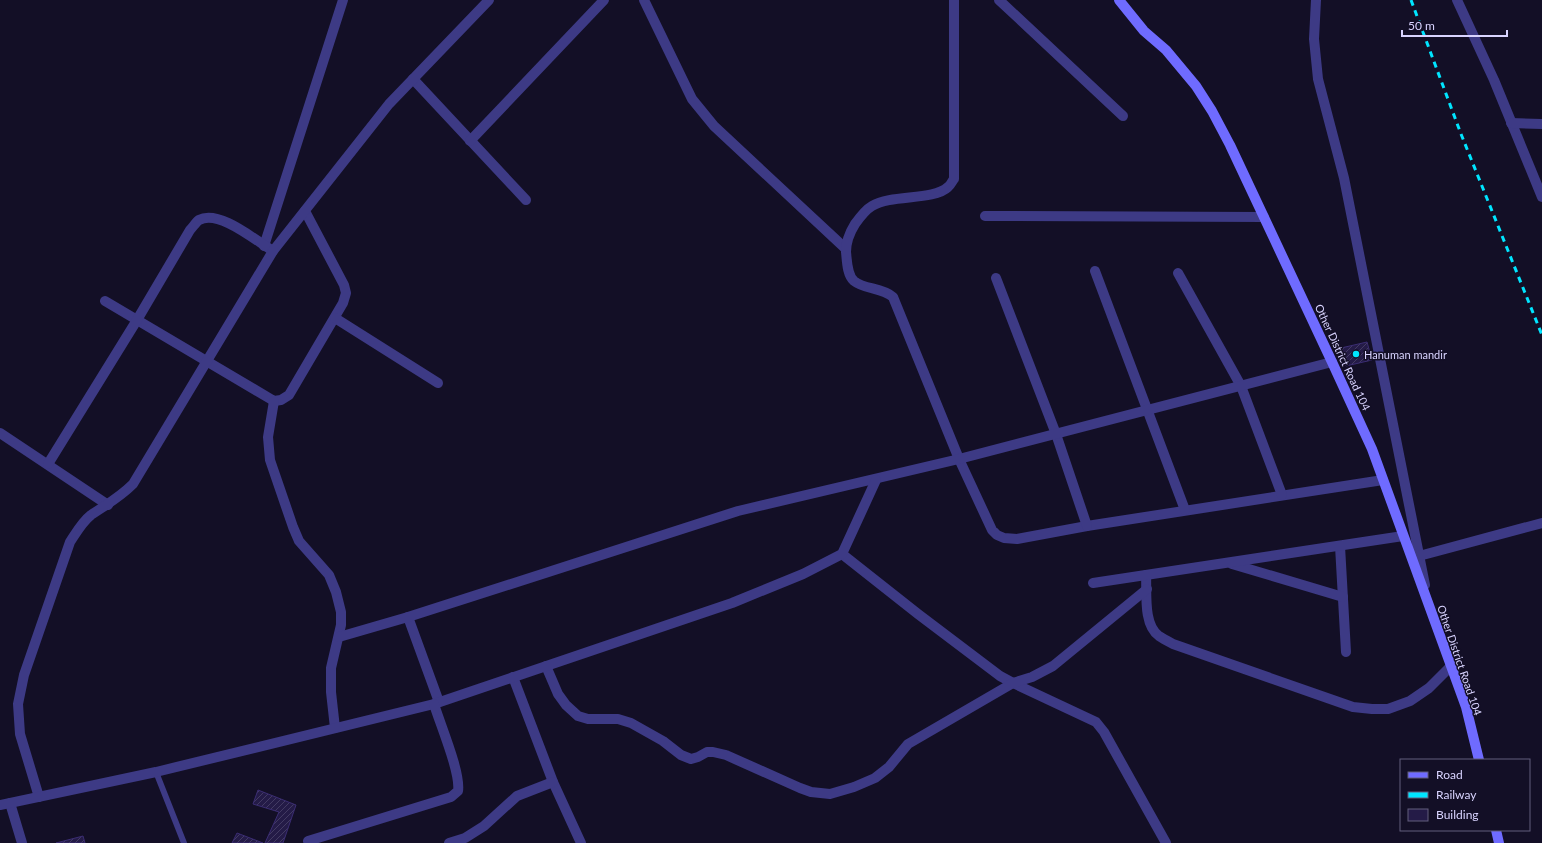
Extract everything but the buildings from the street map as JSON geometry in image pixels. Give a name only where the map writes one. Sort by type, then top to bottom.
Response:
[{"type":"street","points":[[39,797],[20,734],[18,704],[24,675],[70,542],[80,525],[90,516],[123,495],[133,484],[206,362],[269,248],[343,0]]},
{"type":"street","points":[[269,248],[305,211],[389,104],[489,0]]},
{"type":"street","points":[[470,140],[604,0]]},
{"type":"street","points":[[644,0],[692,98],[714,126],[846,249]]},
{"type":"street","points":[[954,0],[954,179],[948,187],[936,193],[887,200],[872,206],[862,215],[850,231],[846,249],[849,272],[854,281],[862,285],[887,292],[893,297],[959,459],[992,530],[997,535],[1004,538],[1017,539],[1185,510],[1383,480]]},
{"type":"street","points":[[999,0],[1124,116]]},
{"type":"street","name":"Other District Road 104","points":[[1120,0],[1144,31],[1166,50],[1196,86],[1212,111],[1230,145],[1372,449],[1466,707],[1479,759]]},
{"type":"street","points":[[1316,0],[1314,39],[1318,79],[1344,178],[1429,607]]},
{"type":"street","points":[[1457,0],[1494,80],[1542,197]]},
{"type":"street","points":[[413,79],[526,200]]},
{"type":"street","points":[[1511,123],[1542,124]]},
{"type":"street","points":[[105,301],[274,401],[281,400],[288,395],[335,318],[343,303],[346,293],[344,285],[305,211]]},
{"type":"street","points":[[985,216],[1264,217]]},
{"type":"street","points":[[48,464],[137,320],[190,230],[199,220],[214,218],[231,223],[269,248]]},
{"type":"street","points":[[1094,271],[1185,510]]},
{"type":"street","points":[[1178,273],[1241,386],[1282,495]]},
{"type":"street","points":[[996,278],[1056,434],[1087,526]]},
{"type":"street","points":[[335,318],[438,383]]},
{"type":"street","points":[[339,637],[408,617],[738,511],[876,480],[1332,362]]},
{"type":"street","points":[[274,401],[268,437],[270,460],[299,541],[329,575],[336,592],[341,612],[339,637],[331,668],[331,692],[335,728]]},
{"type":"street","points":[[0,433],[108,505]]},
{"type":"street","points":[[22,843],[5,804],[156,772],[436,703],[732,603],[803,574],[842,554],[876,480]]},
{"type":"street","points":[[1419,556],[1542,523]]},
{"type":"street","points":[[1093,583],[1404,536]]},
{"type":"street","points":[[1340,546],[1346,652]]},
{"type":"street","points":[[842,554],[930,624],[993,671],[1013,683],[1096,722],[1104,732],[1166,843]]},
{"type":"street","points":[[1228,563],[1343,597]]},
{"type":"street","points":[[1146,575],[1148,619],[1153,631],[1159,636],[1173,644],[1353,707],[1388,709],[1410,701],[1429,688],[1451,666]]},
{"type":"street","points":[[546,666],[558,694],[566,705],[578,716],[588,719],[618,719],[631,723],[663,740],[681,756],[691,759],[707,752],[713,752],[726,756],[811,792],[830,794],[854,788],[875,778],[889,767],[908,744],[1013,683],[1032,677],[1053,666],[1146,590]]},
{"type":"street","points":[[308,841],[451,797],[458,791],[459,784],[456,772],[436,703],[408,617]]},
{"type":"street","points":[[513,677],[552,782],[581,843]]},
{"type":"street","points":[[449,843],[465,838],[484,826],[516,796],[552,782]]},
{"type":"street","points":[[1496,831],[1499,843]]},
{"type":"lane","points":[[156,772],[184,843]]},
{"type":"railway","points":[[1411,0],[1461,134],[1542,335]]},
{"type":"place","name":"Hanuman mandir","points":[[1356,354]]}]
